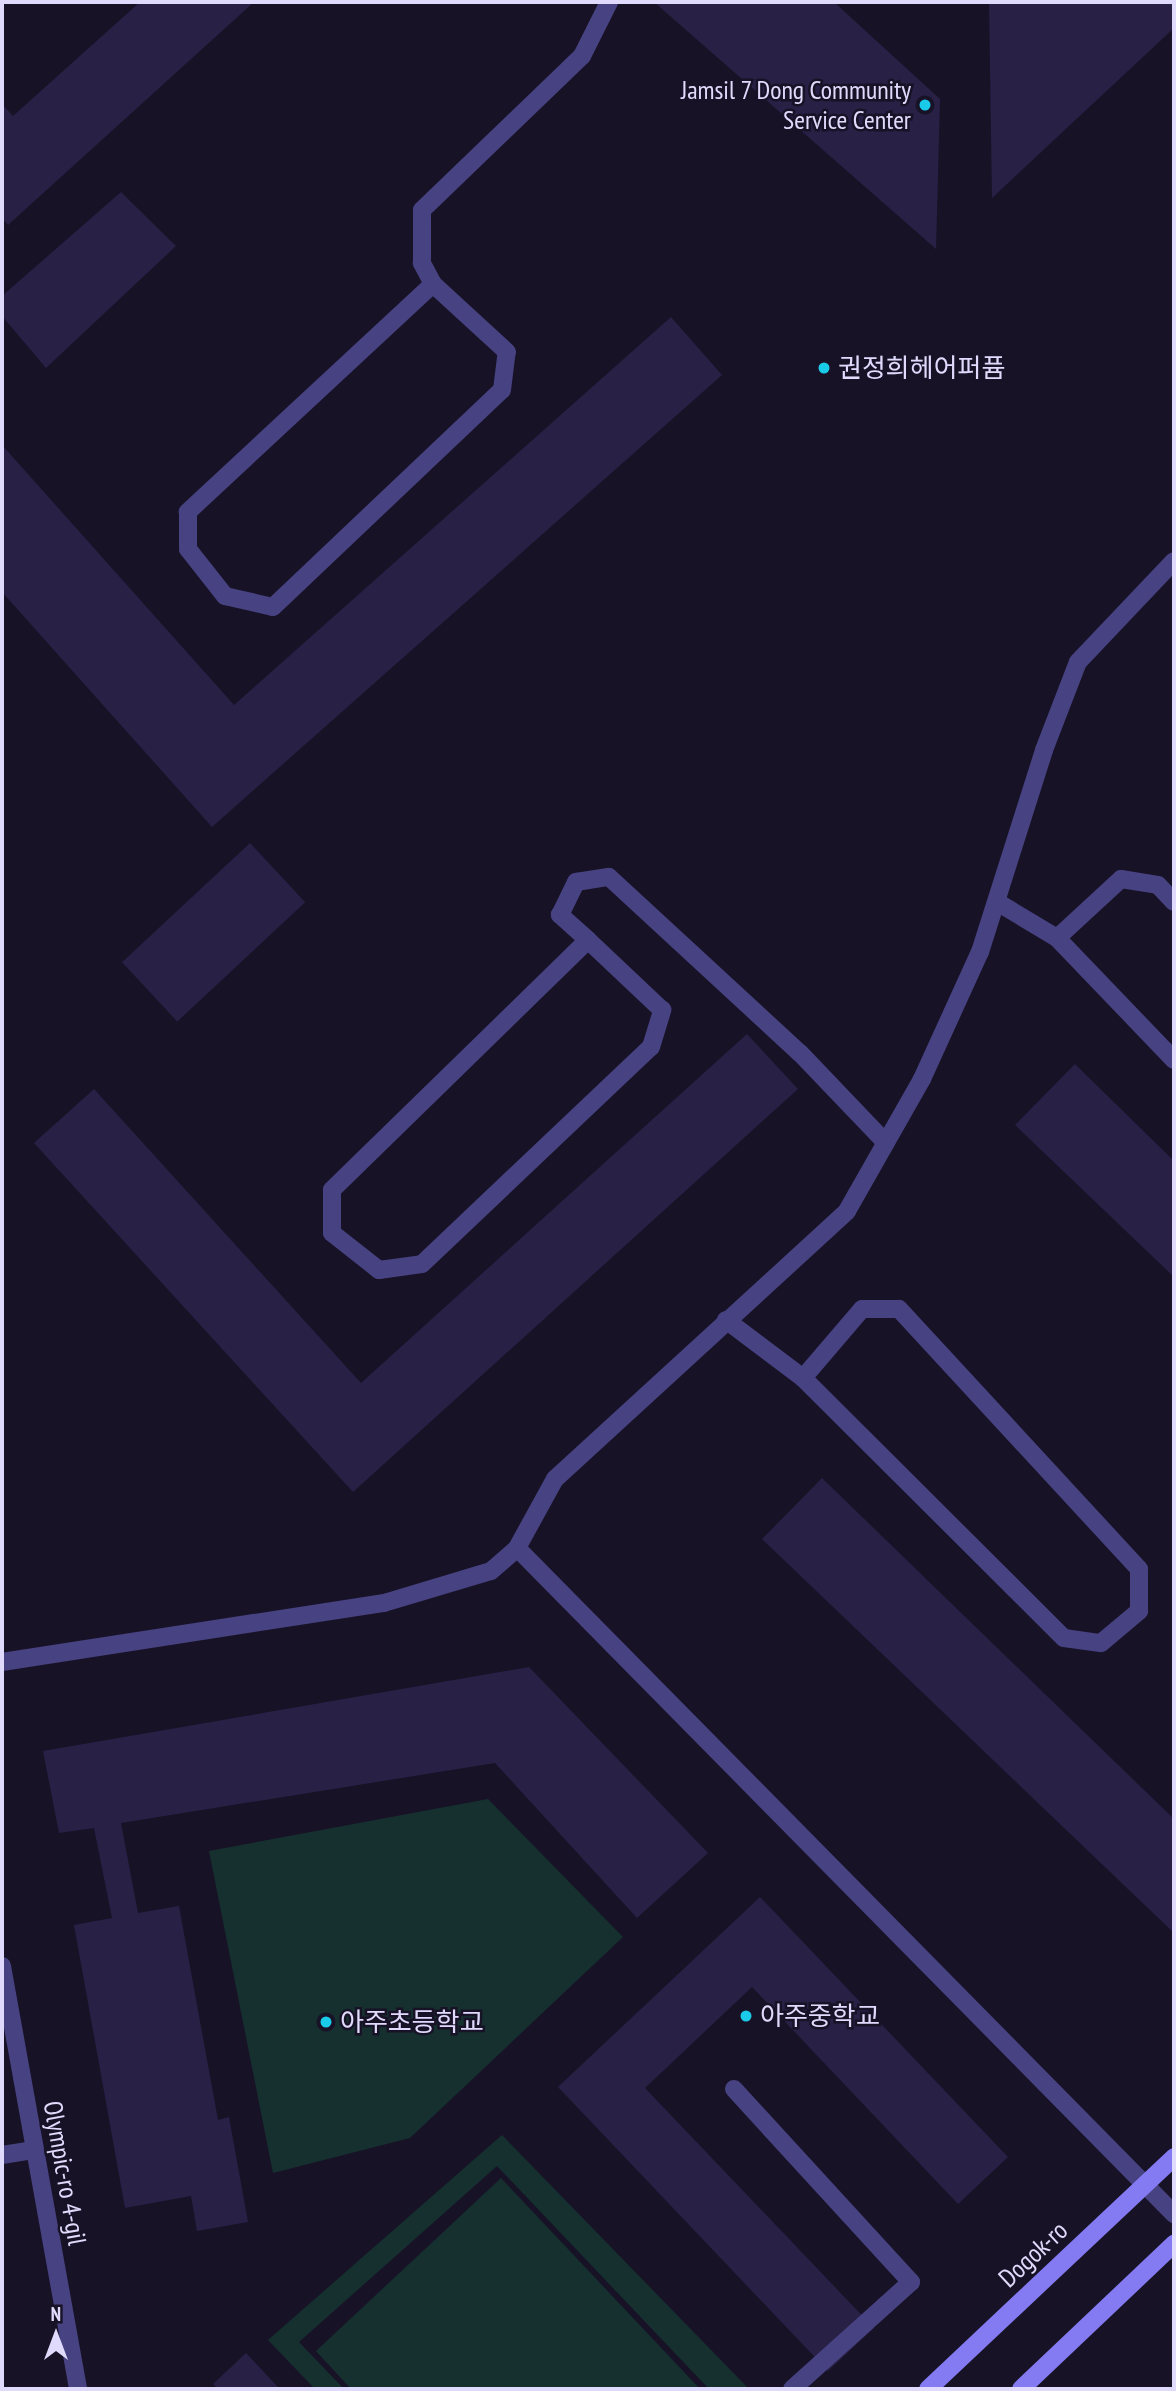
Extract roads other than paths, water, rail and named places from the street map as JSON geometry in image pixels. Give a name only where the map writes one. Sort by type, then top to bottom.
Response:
[{"type":"main road","name":"Dogok-ro","points":[[928,2389],[1174,2157]]},
{"type":"main road","points":[[1021,2389],[1174,2245]]},
{"type":"street","points":[[433,284],[188,512],[188,548],[225,596],[273,607],[502,390],[507,352],[433,284],[422,262],[422,210],[582,56],[609,2]]},
{"type":"street","points":[[2,1662],[384,1603],[491,1571],[517,1548],[555,1479],[847,1211],[927,1068],[980,952],[1044,750],[1078,662],[1174,561]]},
{"type":"street","points":[[588,940],[332,1190],[332,1233],[379,1270],[422,1264],[651,1047],[662,1010],[588,940],[561,915],[576,883],[609,877],[800,1052],[886,1143]]},
{"type":"street","points":[[1057,938],[1121,879],[1158,885],[1174,902]]},
{"type":"street","points":[[997,902],[1057,938],[1174,1059]]},
{"type":"street","points":[[726,1320],[803,1378],[1064,1637],[1101,1643],[1139,1611],[1139,1569],[899,1309],[862,1309],[803,1378]]},
{"type":"street","points":[[517,1548],[1174,2214]]},
{"type":"street","name":"Olympic-ro 4-gil","points":[[2,1966],[78,2389]]},
{"type":"street","points":[[734,2089],[911,2282],[792,2389]]},
{"type":"street","points":[[2,2155],[33,2150]]},
{"type":"place","name":"Jamsil 7 Dong Community Service Center","points":[[925,105]]},
{"type":"place","name":"권정희헤어퍼퓸","points":[[824,368]]},
{"type":"place","name":"아주중학교","points":[[746,2016]]},
{"type":"place","name":"아주초등학교","points":[[326,2022]]}]
